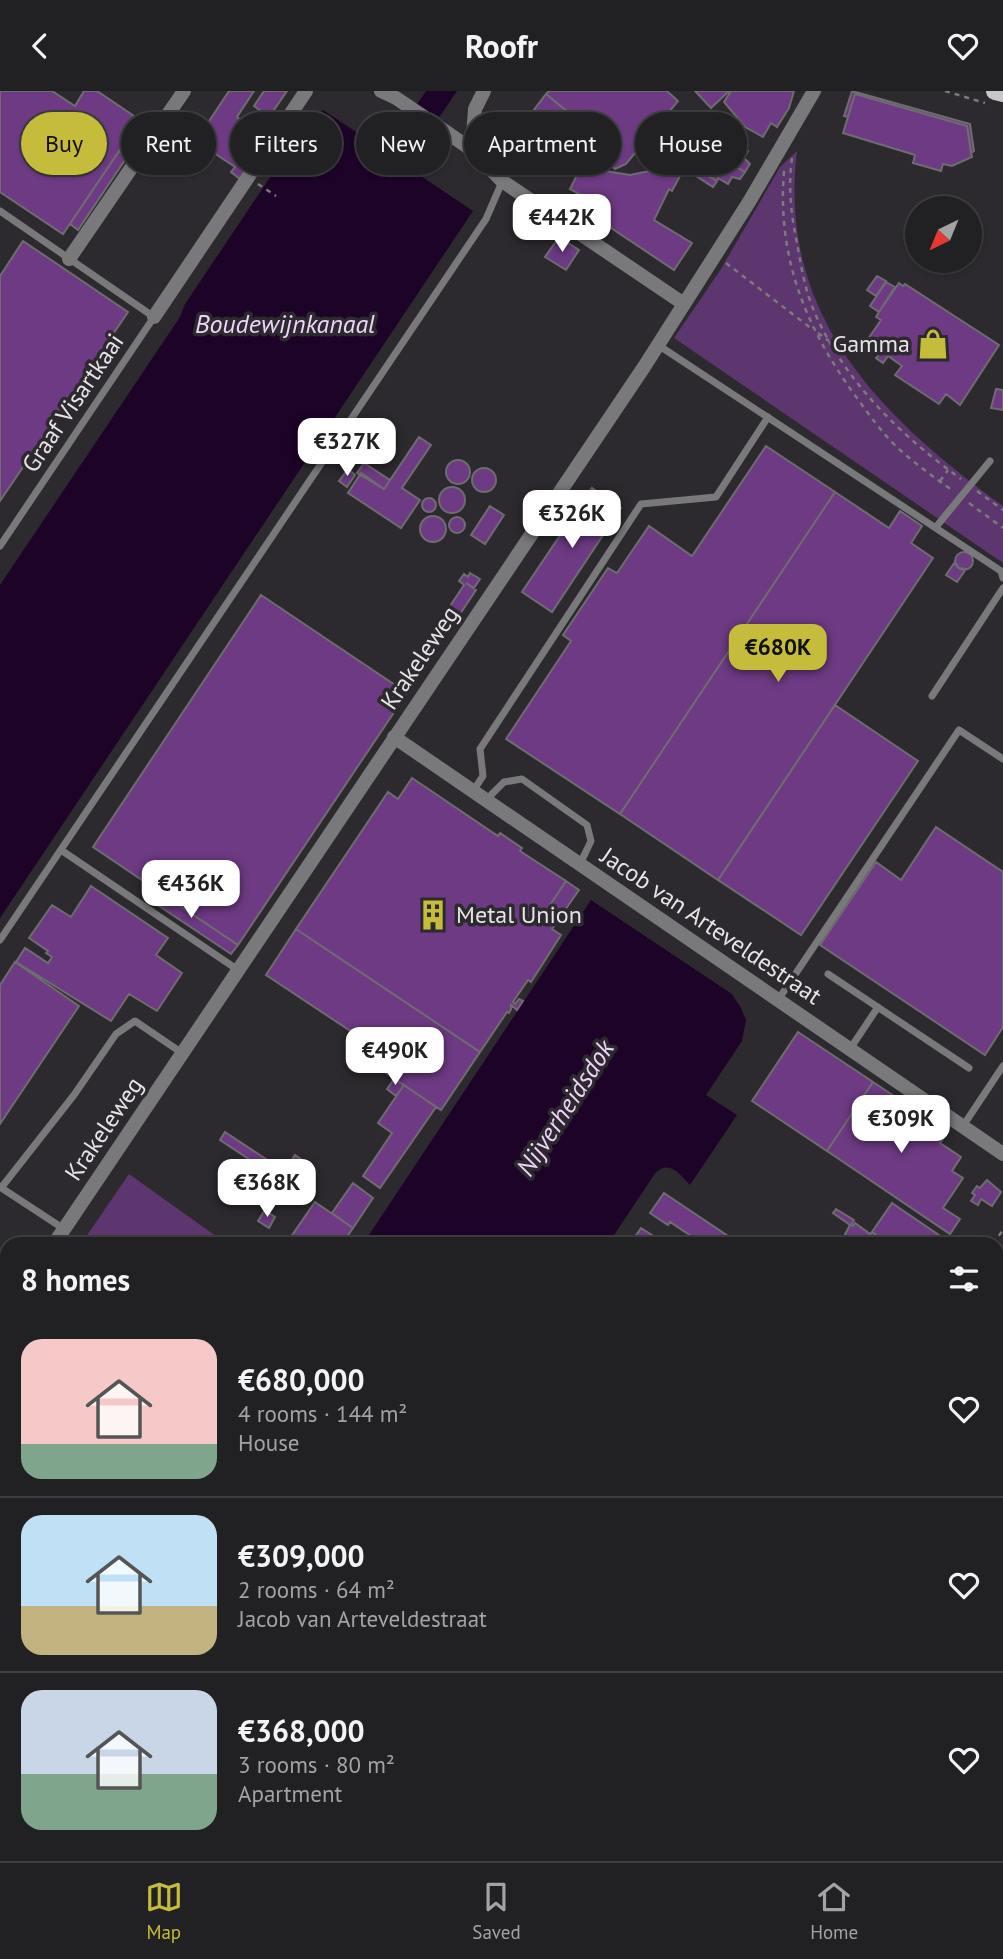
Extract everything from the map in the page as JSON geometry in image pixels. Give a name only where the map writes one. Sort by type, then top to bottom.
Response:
[{"type":"street","points":[[69,259],[184,91]]},
{"type":"street","points":[[154,317],[306,91]]},
{"type":"street","points":[[381,91],[401,97],[464,144]]},
{"type":"street","points":[[474,112],[484,91]]},
{"type":"street","name":"Krakeleweg","points":[[59,1237],[658,345],[789,136],[814,91]]},
{"type":"street","points":[[496,175],[684,304]]},
{"type":"street","name":"Jacob van Arteveldestraat","points":[[394,737],[1003,1154]]},
{"type":"lane","points":[[0,940],[486,219],[502,181]]},
{"type":"lane","points":[[0,211],[154,317]]},
{"type":"lane","name":"Graaf Visartkaai","points":[[0,546],[154,317]]},
{"type":"lane","points":[[658,345],[936,527],[1000,571],[1003,578]]},
{"type":"lane","points":[[473,791],[483,776],[480,749],[641,504],[716,497],[768,417]]},
{"type":"lane","points":[[936,527],[990,461]]},
{"type":"lane","points":[[932,696],[1003,588]]},
{"type":"lane","points":[[778,1000],[959,730],[1003,759]]},
{"type":"lane","points":[[486,800],[504,782],[522,779],[587,825],[591,841],[580,864]]},
{"type":"lane","points":[[61,851],[237,970]]},
{"type":"lane","points":[[828,974],[969,1068]]},
{"type":"lane","points":[[850,1049],[878,1007]]},
{"type":"lane","points":[[64,1229],[1,1187],[75,1094],[116,1034],[135,1020],[182,1053]]},
{"type":"lane","points":[[963,1126],[1003,1066]]},
{"type":"path","points":[[945,91],[997,96]]},
{"type":"path","points":[[789,136],[793,152],[790,171],[792,211],[801,266],[815,311],[832,344],[862,388],[894,426],[1003,510]]},
{"type":"path","points":[[785,160],[782,201],[785,239],[802,303],[814,330],[842,376],[897,447],[1003,528]]},
{"type":"path","points":[[248,177],[276,195]]},
{"type":"path","points":[[715,255],[832,344]]},
{"type":"path","points":[[940,481],[948,470]]},
{"type":"shaded area","points":[[797,151],[795,210],[804,264],[821,312],[847,357],[879,398],[958,472],[1003,506],[1003,563],[674,338],[721,269],[780,167]]},
{"type":"shaded area","points":[[129,1174],[217,1237],[86,1237]]},
{"type":"water","name":"Boudewijnkanaal","points":[[426,91],[457,91],[443,112],[412,112]]},
{"type":"water","name":"Boudewijnkanaal","points":[[342,123],[356,132],[356,175],[419,175],[473,211],[0,918],[0,585],[272,175],[342,175]]},
{"type":"water","name":"Nijverheidsdok","points":[[591,900],[732,994],[741,1008],[746,1020],[742,1041],[706,1095],[737,1115],[690,1185],[671,1168],[656,1172],[613,1237],[368,1237]]},
{"type":"building","points":[[0,91],[52,91],[75,106],[84,91],[97,91],[128,112],[121,112],[121,148],[107,169],[107,112],[21,112],[21,175],[103,175],[63,234],[0,192]]},
{"type":"building","points":[[229,91],[254,91],[240,112],[230,112],[230,164],[216,154],[215,112]]},
{"type":"building","points":[[264,91],[287,91],[272,112],[262,112],[254,106]]},
{"type":"building","points":[[549,91],[667,91],[678,101],[669,112],[635,112],[635,153],[621,166],[621,112],[568,112],[546,94]]},
{"type":"building","points":[[695,91],[729,91],[711,108]]},
{"type":"building","points":[[731,91],[794,91],[789,108],[777,127],[771,123],[763,137],[747,128],[747,112],[732,112],[724,102]]},
{"type":"building","points":[[852,91],[970,124],[974,151],[971,153],[967,126],[855,94],[848,117],[844,116]]},
{"type":"building","points":[[546,94],[568,112],[534,112]]},
{"type":"building","points":[[855,94],[967,126],[972,157],[952,166],[943,164],[941,171],[913,163],[915,155],[843,133]]},
{"type":"building","points":[[119,151],[121,152],[121,166],[78,230],[70,224],[103,175],[107,175],[107,169]]},
{"type":"building","points":[[577,175],[678,175],[680,176],[672,191],[669,189],[654,220],[692,243],[674,270],[593,216],[599,205],[570,189]]},
{"type":"building","points":[[694,175],[707,175],[717,181],[713,187]]},
{"type":"building","points":[[706,175],[743,175],[740,179],[732,177],[728,184],[718,178],[717,181]]},
{"type":"building","points":[[559,237],[579,250],[566,270],[545,257]]},
{"type":"building","points":[[23,241],[128,312],[0,501],[0,276]]},
{"type":"building","points":[[877,276],[886,281],[876,296],[867,290]]},
{"type":"building","points":[[886,282],[895,287],[879,312],[870,306]]},
{"type":"building","name":"Gamma","points":[[899,283],[903,286],[905,284],[999,345],[960,405],[946,394],[939,404],[895,375],[902,366],[888,356],[883,363],[876,358],[881,352],[866,342],[881,320],[876,317]]},
{"type":"building","points":[[996,389],[1003,390],[1003,410],[991,408]]},
{"type":"building","points":[[419,437],[431,445],[402,488],[420,500],[401,528],[348,493],[361,473],[384,489]]},
{"type":"building","points":[[766,446],[835,492],[620,814],[506,739],[571,641],[563,635],[608,568],[617,573],[649,526],[692,556]]},
{"type":"building","points":[[458,460],[467,463],[470,472],[467,481],[458,484],[449,481],[446,472],[449,463]]},
{"type":"building","points":[[364,463],[390,480],[384,489],[357,473]]},
{"type":"building","points":[[484,468],[493,471],[496,480],[493,489],[484,492],[475,489],[472,480],[475,471]]},
{"type":"building","points":[[348,469],[355,475],[347,487],[339,481]]},
{"type":"building","points":[[452,487],[461,491],[465,500],[461,509],[452,513],[443,509],[439,500],[443,491]]},
{"type":"building","points":[[592,488],[621,508],[552,612],[522,592]]},
{"type":"building","points":[[835,492],[889,528],[900,511],[922,526],[911,543],[933,558],[718,880],[620,814]]},
{"type":"building","points":[[429,498],[434,500],[434,510],[429,512],[424,510],[422,505],[424,500]]},
{"type":"building","points":[[490,506],[504,515],[485,544],[471,535]]},
{"type":"building","points":[[433,516],[442,520],[446,529],[442,538],[433,542],[424,538],[420,529],[424,520]]},
{"type":"building","points":[[457,517],[463,519],[463,531],[457,533],[451,531],[449,525],[451,519]]},
{"type":"building","points":[[964,552],[970,555],[973,561],[970,567],[964,570],[958,567],[955,561],[958,555]]},
{"type":"building","points":[[955,562],[959,568],[966,569],[957,582],[946,575]]},
{"type":"building","points":[[470,573],[480,579],[474,588],[466,583],[476,590],[458,617],[448,609],[464,585],[459,581],[464,574],[468,577]]},
{"type":"building","points":[[261,595],[407,693],[238,945],[93,847]]},
{"type":"building","points":[[835,705],[918,761],[801,935],[718,880]]},
{"type":"building","name":"Metal Union","points":[[412,778],[498,836],[500,833],[522,848],[520,851],[566,881],[550,905],[563,913],[560,922],[552,929],[561,935],[531,982],[528,980],[513,1002],[515,1004],[519,999],[523,1001],[517,1010],[511,1005],[509,1013],[507,1012],[480,1052],[296,929],[388,792],[398,799]]},
{"type":"building","points":[[936,827],[1003,872],[1003,1027],[985,1055],[820,945],[876,862],[901,880]]},
{"type":"building","points":[[566,881],[579,890],[563,913],[550,905]]},
{"type":"building","points":[[91,886],[168,938],[156,955],[182,973],[157,1011],[129,994],[111,1021],[16,962],[25,948],[48,963],[52,957],[46,953],[48,951],[29,938],[52,905],[71,917]]},
{"type":"building","points":[[150,886],[238,945],[231,954],[144,896]]},
{"type":"building","points":[[296,929],[480,1052],[441,1110],[365,1059],[373,1046],[266,975]]},
{"type":"building","points":[[15,962],[79,1006],[0,1124],[0,985]]},
{"type":"building","points":[[798,1032],[873,1082],[827,1151],[752,1101]]},
{"type":"building","points":[[394,1079],[404,1085],[396,1096],[387,1089]]},
{"type":"building","points":[[873,1082],[948,1132],[940,1143],[961,1157],[952,1171],[963,1178],[943,1208],[960,1219],[950,1234],[827,1151]]},
{"type":"building","points":[[404,1085],[436,1107],[380,1188],[363,1176],[392,1133],[378,1123]]},
{"type":"building","points":[[225,1132],[275,1165],[277,1163],[286,1169],[295,1155],[312,1167],[291,1199],[274,1187],[279,1179],[220,1140]]},
{"type":"building","points":[[987,1180],[1001,1192],[992,1206],[981,1199],[978,1205],[971,1201],[975,1195],[972,1193]]},
{"type":"building","points":[[353,1183],[373,1198],[353,1228],[332,1213]]},
{"type":"building","points":[[664,1193],[730,1237],[692,1237],[650,1213]]},
{"type":"building","points":[[315,1202],[353,1228],[347,1237],[291,1237]]},
{"type":"building","points":[[892,1203],[942,1237],[879,1237],[872,1232]]},
{"type":"building","points":[[836,1209],[854,1220],[851,1225],[855,1223],[870,1234],[868,1237],[844,1237],[850,1225],[833,1213]]},
{"type":"building","points":[[265,1210],[275,1217],[269,1228],[258,1221]]},
{"type":"building","points":[[641,1228],[655,1237],[635,1237]]},
{"type":"place","name":"Gamma","points":[[933,344]]},
{"type":"place","name":"Metal Union","points":[[433,915]]}]
